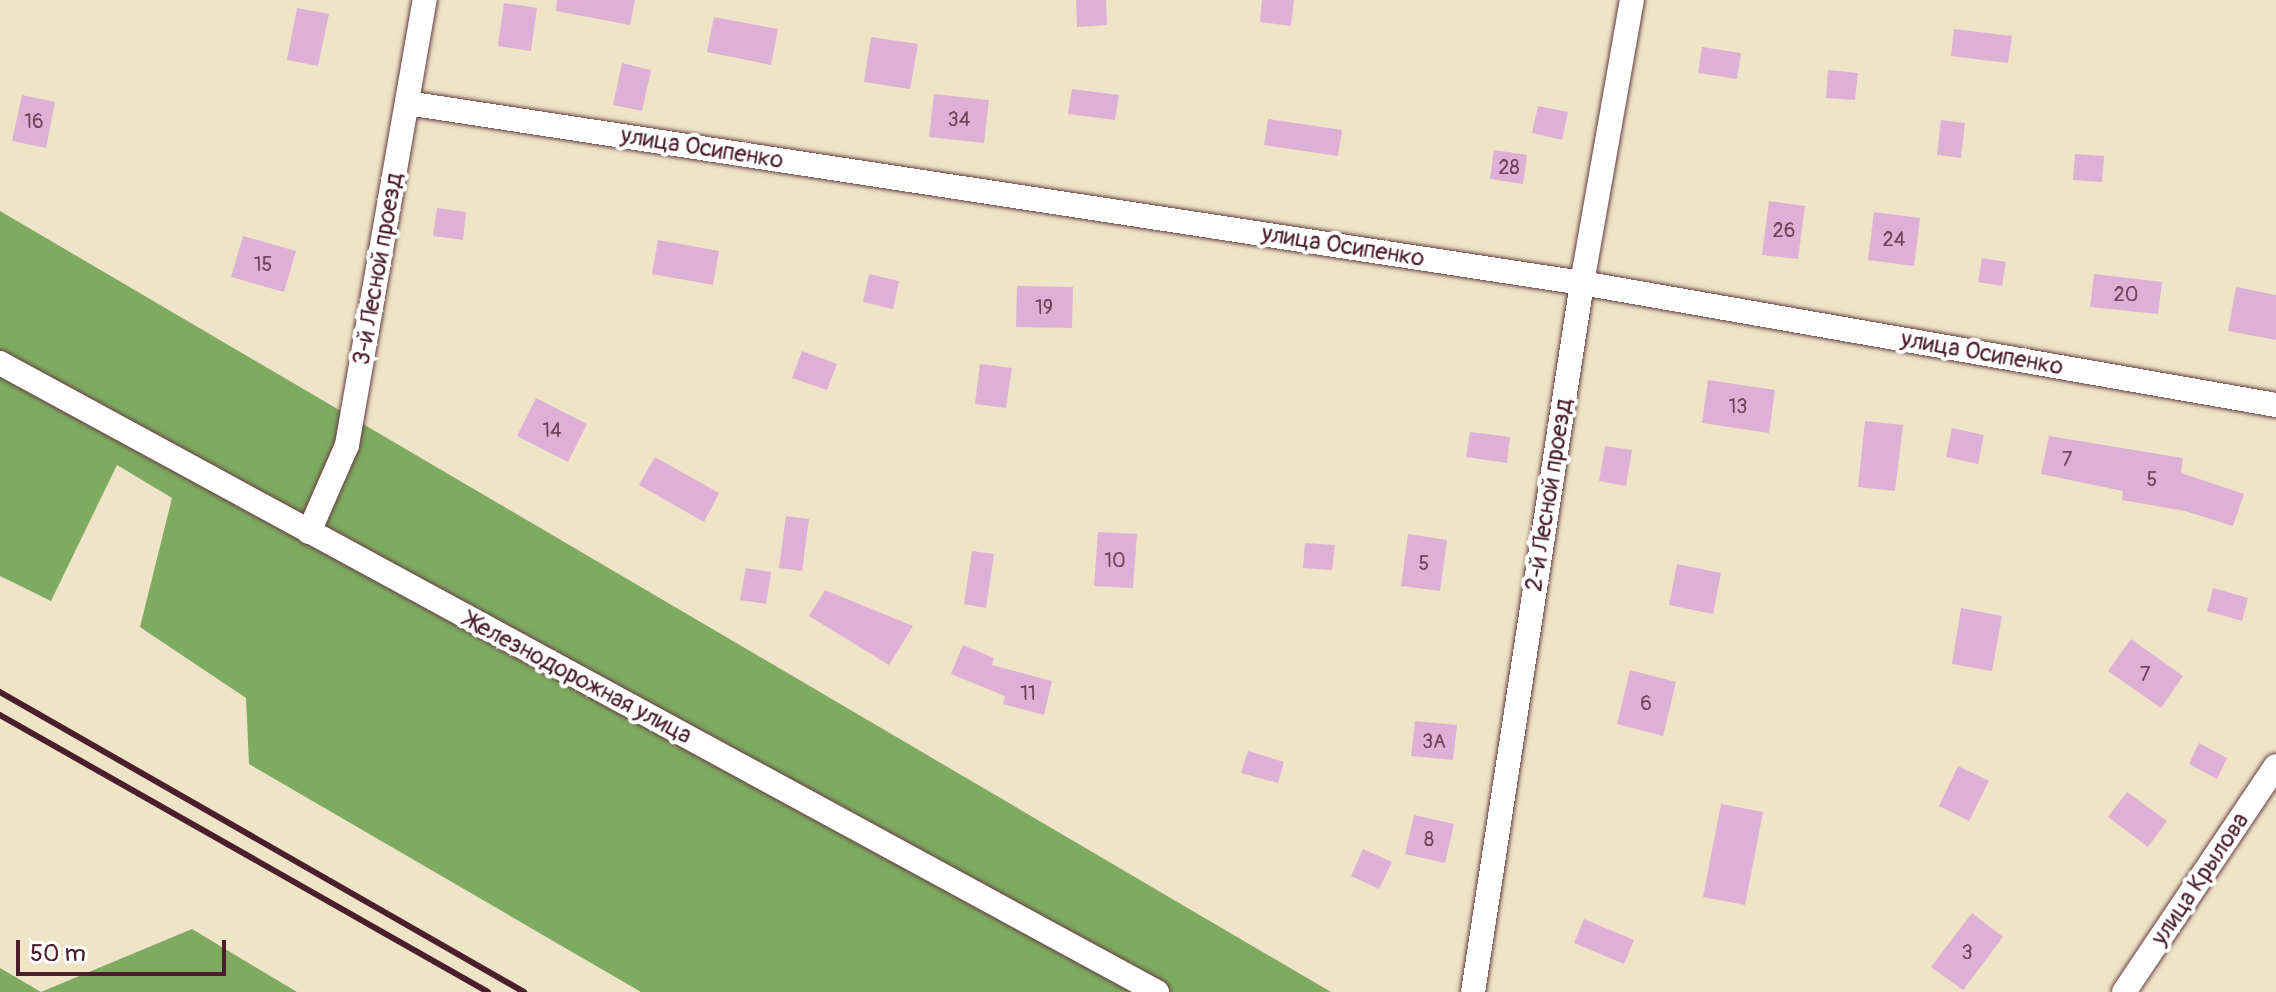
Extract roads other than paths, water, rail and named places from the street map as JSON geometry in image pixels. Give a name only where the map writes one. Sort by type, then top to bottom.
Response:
[{"type":"street","name":"3-й Лесной проезд","points":[[309,532],[347,445],[425,0]]},
{"type":"street","name":"2-й Лесной проезд","points":[[1473,992],[1582,283],[1632,0]]},
{"type":"street","name":"улица Осипенко","points":[[407,103],[1582,283],[2276,405]]},
{"type":"street","name":"Железнодорожная улица","points":[[0,363],[1157,992]]},
{"type":"street","name":"улица Крылова","points":[[2124,992],[2276,766]]},
{"type":"railway","points":[[0,692],[524,992]]},
{"type":"railway","points":[[0,715],[488,992]]}]
